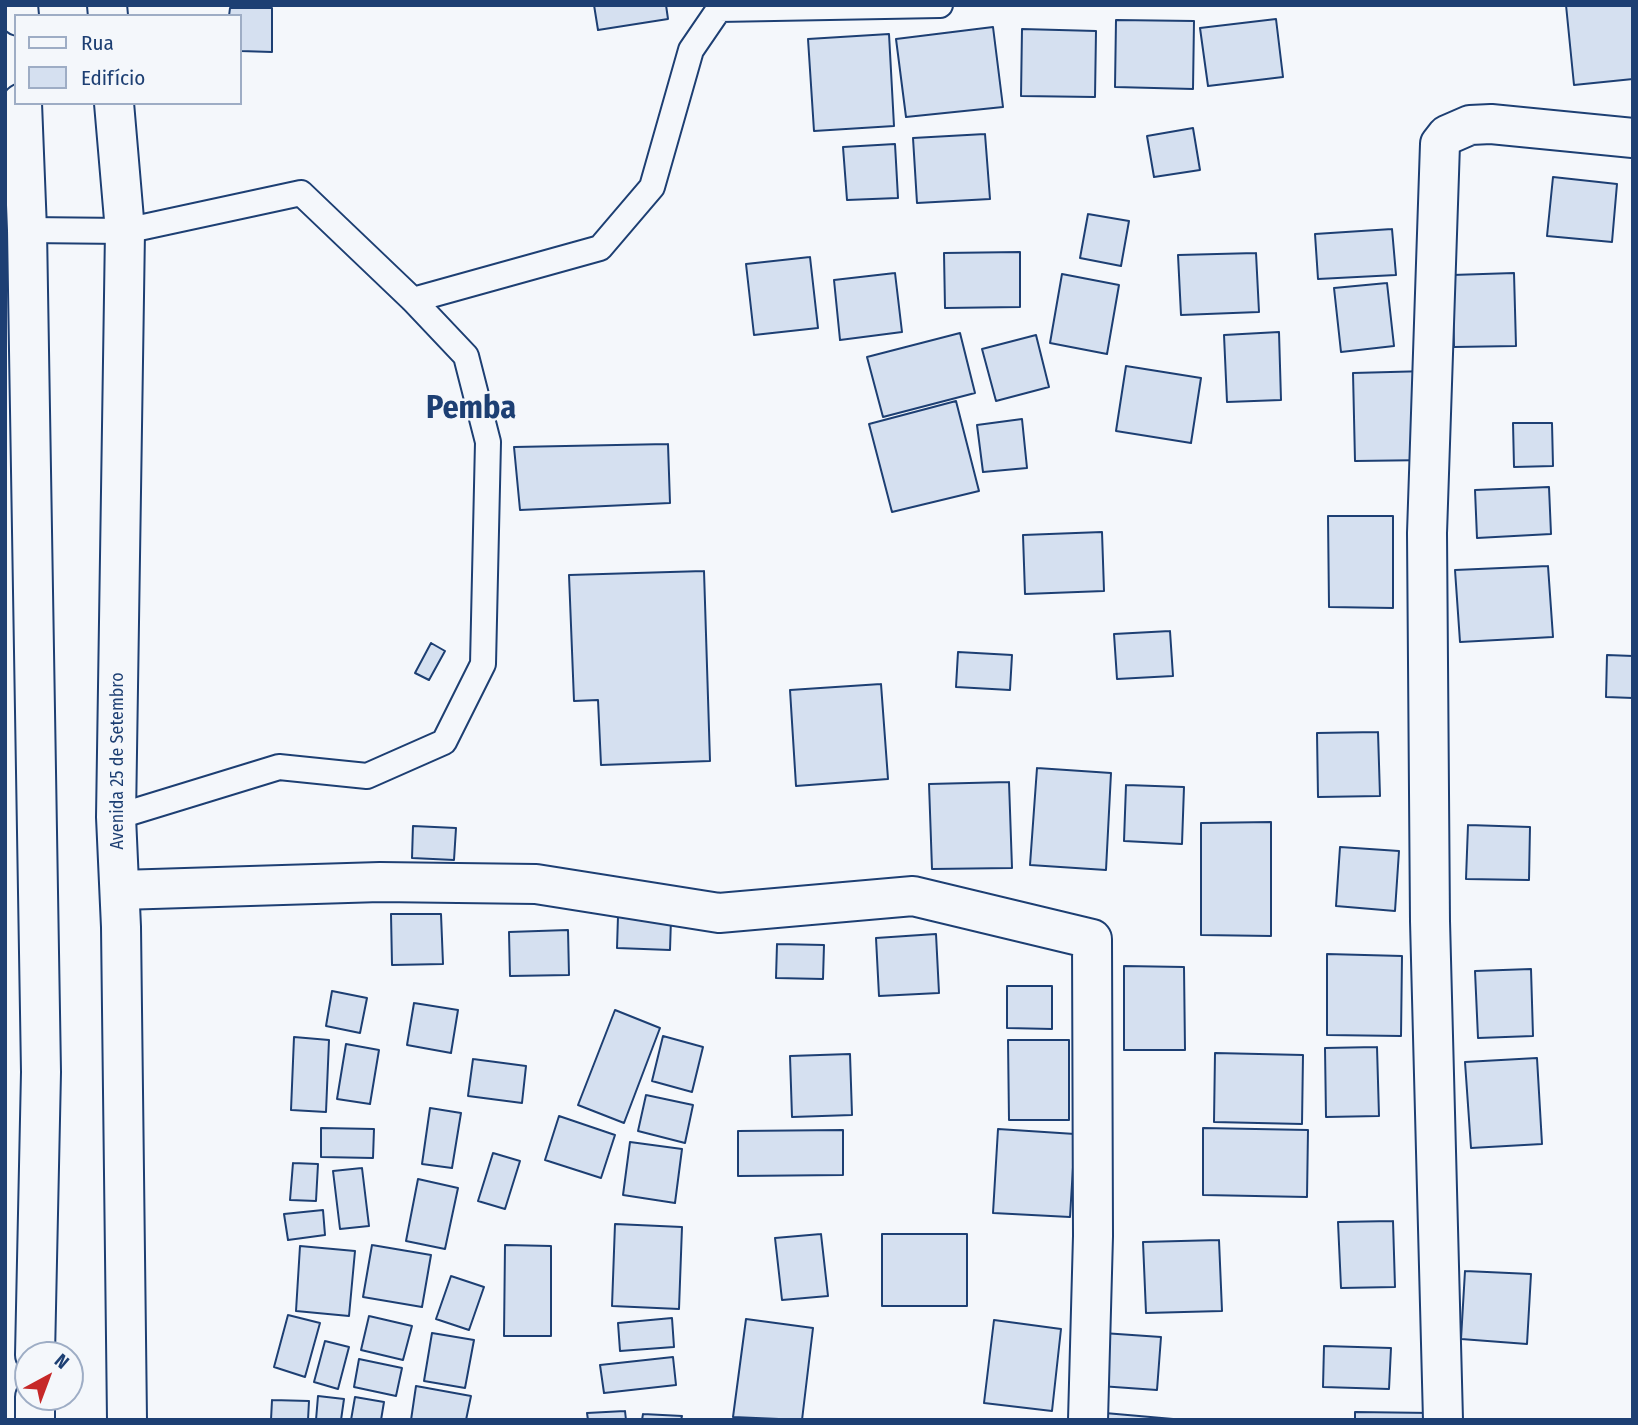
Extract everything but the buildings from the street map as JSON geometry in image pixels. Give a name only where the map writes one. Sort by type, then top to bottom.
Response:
[{"type":"main road","points":[[22,105],[27,230],[41,1072],[35,1341]]},
{"type":"main road","name":"Avenida 25 de Setembro","points":[[114,105],[125,232],[116,817],[120,890],[127,1420]]},
{"type":"main road","points":[[1443,1420],[1430,921],[1427,533],[1440,144],[1447,135],[1470,125],[1491,124],[1633,138]]},
{"type":"main road","points":[[120,890],[380,882],[536,884],[719,913],[913,896],[1092,939],[1093,1236],[1088,1420]]},
{"type":"lane","points":[[413,300],[600,248],[652,187],[691,50],[719,9],[940,5]]},
{"type":"lane","points":[[27,230],[125,232],[302,194],[413,300],[466,356],[488,442],[484,664],[444,741],[367,776],[279,767],[116,817]]},
{"type":"district","name":"Pemba","points":[[471,409]]}]
